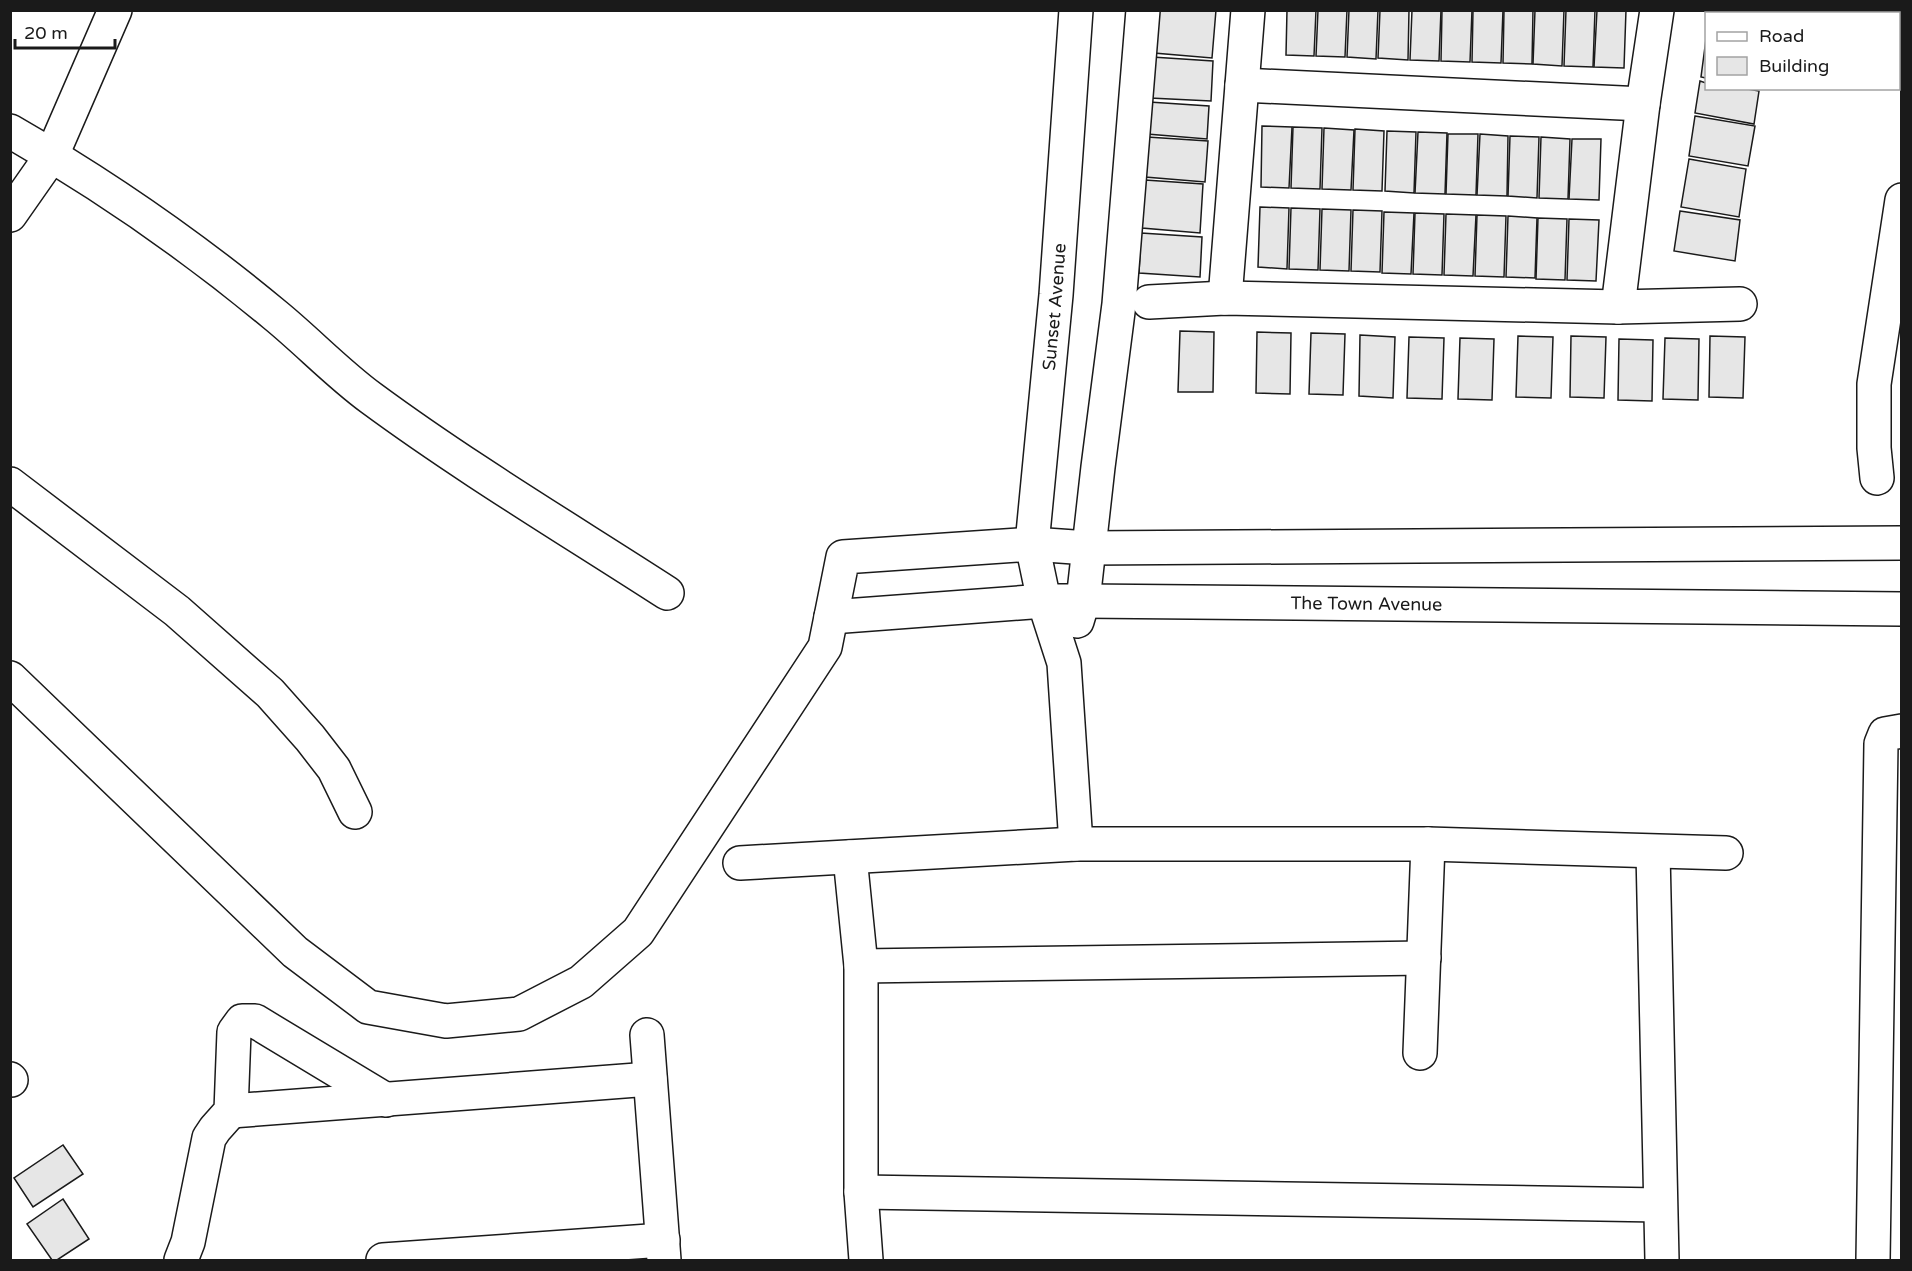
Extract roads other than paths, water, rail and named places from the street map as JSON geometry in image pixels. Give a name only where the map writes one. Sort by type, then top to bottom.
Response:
[{"type":"street","points":[[10,215],[52,155],[115,10]]},
{"type":"street","name":"Sunset Avenue","points":[[1064,663],[1044,601],[1032,544],[1055,306],[1076,10]]},
{"type":"street","points":[[1076,844],[1064,663],[1083,601],[1119,304],[1143,10]]},
{"type":"street","points":[[1226,297],[1248,10]]},
{"type":"street","points":[[1618,307],[1657,10]]},
{"type":"street","points":[[1242,85],[1643,104]]},
{"type":"street","points":[[10,131],[52,155],[179,239],[275,315],[369,396],[434,443],[667,593]]},
{"type":"street","points":[[1877,478],[1874,448],[1874,384],[1902,200]]},
{"type":"street","points":[[1149,302],[1226,297],[1618,307],[1740,304]]},
{"type":"street","points":[[1878,347],[1902,373]]},
{"type":"street","points":[[10,484],[177,611],[270,693],[334,769],[355,812]]},
{"type":"street","points":[[10,678],[295,952],[368,1007],[446,1021],[519,1014],[581,982],[638,932],[825,647],[843,557],[1032,544],[1088,548],[1902,543]]},
{"type":"street","name":"The Town Avenue","points":[[831,617],[1044,601],[1902,609]]},
{"type":"street","points":[[1873,1260],[1881,744],[1885,734],[1902,731]]},
{"type":"street","points":[[740,863],[1076,844],[1428,844],[1726,853]]},
{"type":"street","points":[[1420,1053],[1428,844]]},
{"type":"street","points":[[1653,852],[1662,1260]]},
{"type":"street","points":[[850,857],[861,966],[861,1192],[866,1260]]},
{"type":"street","points":[[861,966],[1424,958]]},
{"type":"street","points":[[181,1260],[188,1242],[209,1138],[231,1111],[234,1032],[242,1022],[255,1021],[386,1100]]},
{"type":"street","points":[[383,1260],[663,1250],[647,1035]]},
{"type":"street","points":[[231,1111],[650,1079]]},
{"type":"street","points":[[861,1192],[1660,1205]]}]
